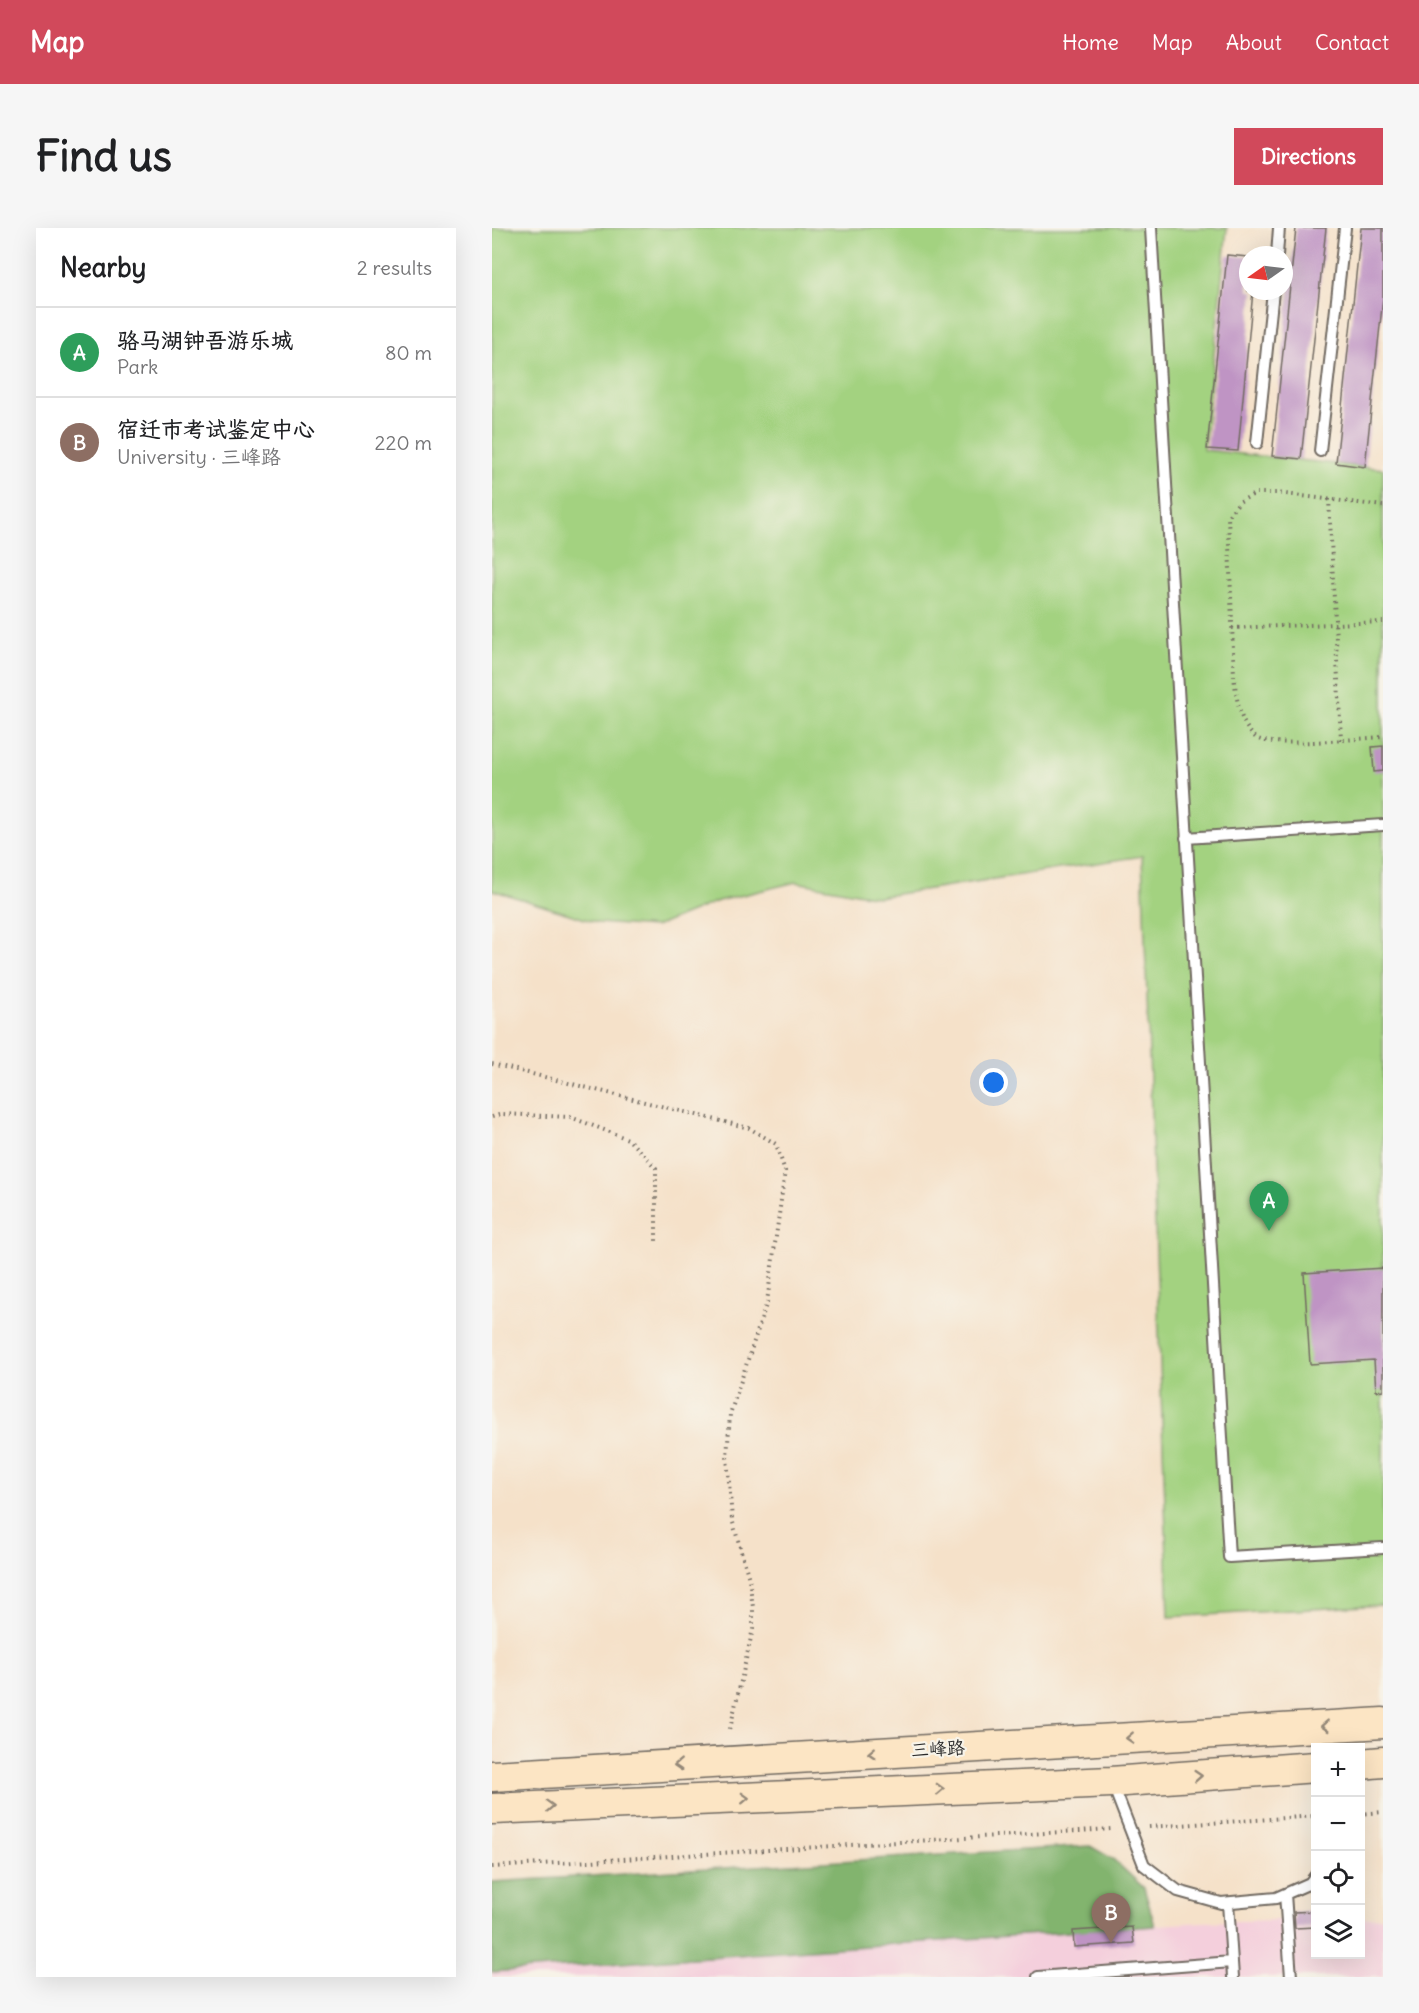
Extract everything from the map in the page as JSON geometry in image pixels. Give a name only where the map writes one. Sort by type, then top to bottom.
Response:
[{"type":"main road","name":"三峰路","points":[[492,1776],[1383,1723]]},
{"type":"main road","points":[[492,1809],[1111,1782],[1311,1767]]},
{"type":"lane","points":[[1151,228],[1229,1557],[1383,1548]]},
{"type":"lane","points":[[1277,246],[1279,228]]},
{"type":"lane","points":[[1320,451],[1345,228]]},
{"type":"lane","points":[[1257,443],[1272,300]]},
{"type":"lane","points":[[1186,838],[1383,825]]},
{"type":"lane","points":[[1111,1782],[1144,1864],[1178,1891],[1228,1903],[1276,1898],[1311,1882]]},
{"type":"lane","points":[[1285,1894],[1291,1977]]},
{"type":"lane","points":[[1228,1903],[1233,1977]]},
{"type":"lane","points":[[1038,1977],[1232,1962]]},
{"type":"path","points":[[1383,506],[1277,493],[1256,493],[1239,502],[1228,516],[1237,702],[1245,726],[1257,740],[1279,743],[1383,737]]},
{"type":"path","points":[[1329,499],[1341,740]]},
{"type":"path","points":[[1232,628],[1383,622]]},
{"type":"path","points":[[492,1064],[748,1128],[776,1144],[785,1171],[767,1302],[730,1414],[728,1446],[732,1519],[749,1579],[753,1618],[749,1650],[729,1733]]},
{"type":"path","points":[[492,1117],[502,1114],[570,1117],[628,1138],[656,1168],[656,1241]]},
{"type":"path","points":[[1365,1814],[1383,1812]]},
{"type":"path","points":[[492,1867],[1311,1816]]},
{"type":"shaded area","points":[[1383,1917],[1383,1977],[492,1977],[492,1972],[1202,1922],[1311,1919],[1311,1959],[1365,1959],[1365,1918]]},
{"type":"green space","points":[[492,228],[1227,228],[1204,450],[1383,469],[1383,1605],[1169,1617],[1142,856],[878,897],[796,882],[718,901],[655,927],[598,923],[492,890]]},
{"type":"green space","points":[[1090,1846],[1113,1859],[1144,1888],[1155,1926],[492,1972],[492,1882]]},
{"type":"building","points":[[1296,228],[1326,228],[1301,459],[1272,456],[1288,300],[1293,300],[1293,256]]},
{"type":"building","points":[[1361,228],[1383,228],[1383,297],[1365,467],[1336,463]]},
{"type":"building","points":[[1227,255],[1239,256],[1239,300],[1252,300],[1238,451],[1207,449]]},
{"type":"building","points":[[1383,746],[1383,771],[1374,772],[1372,747]]},
{"type":"building","points":[[1383,1268],[1383,1390],[1376,1391],[1374,1360],[1310,1364],[1304,1273]]},
{"type":"building","points":[[1311,1911],[1311,1927],[1295,1928],[1294,1912]]},
{"type":"building","points":[[1132,1927],[1134,1943],[1074,1947],[1073,1931]]},
{"type":"place","name":"骆马湖钟吾游乐城","points":[[1269,1231]]},
{"type":"place","name":"宿迁市考试鉴定中心","points":[[1111,1943]]}]
